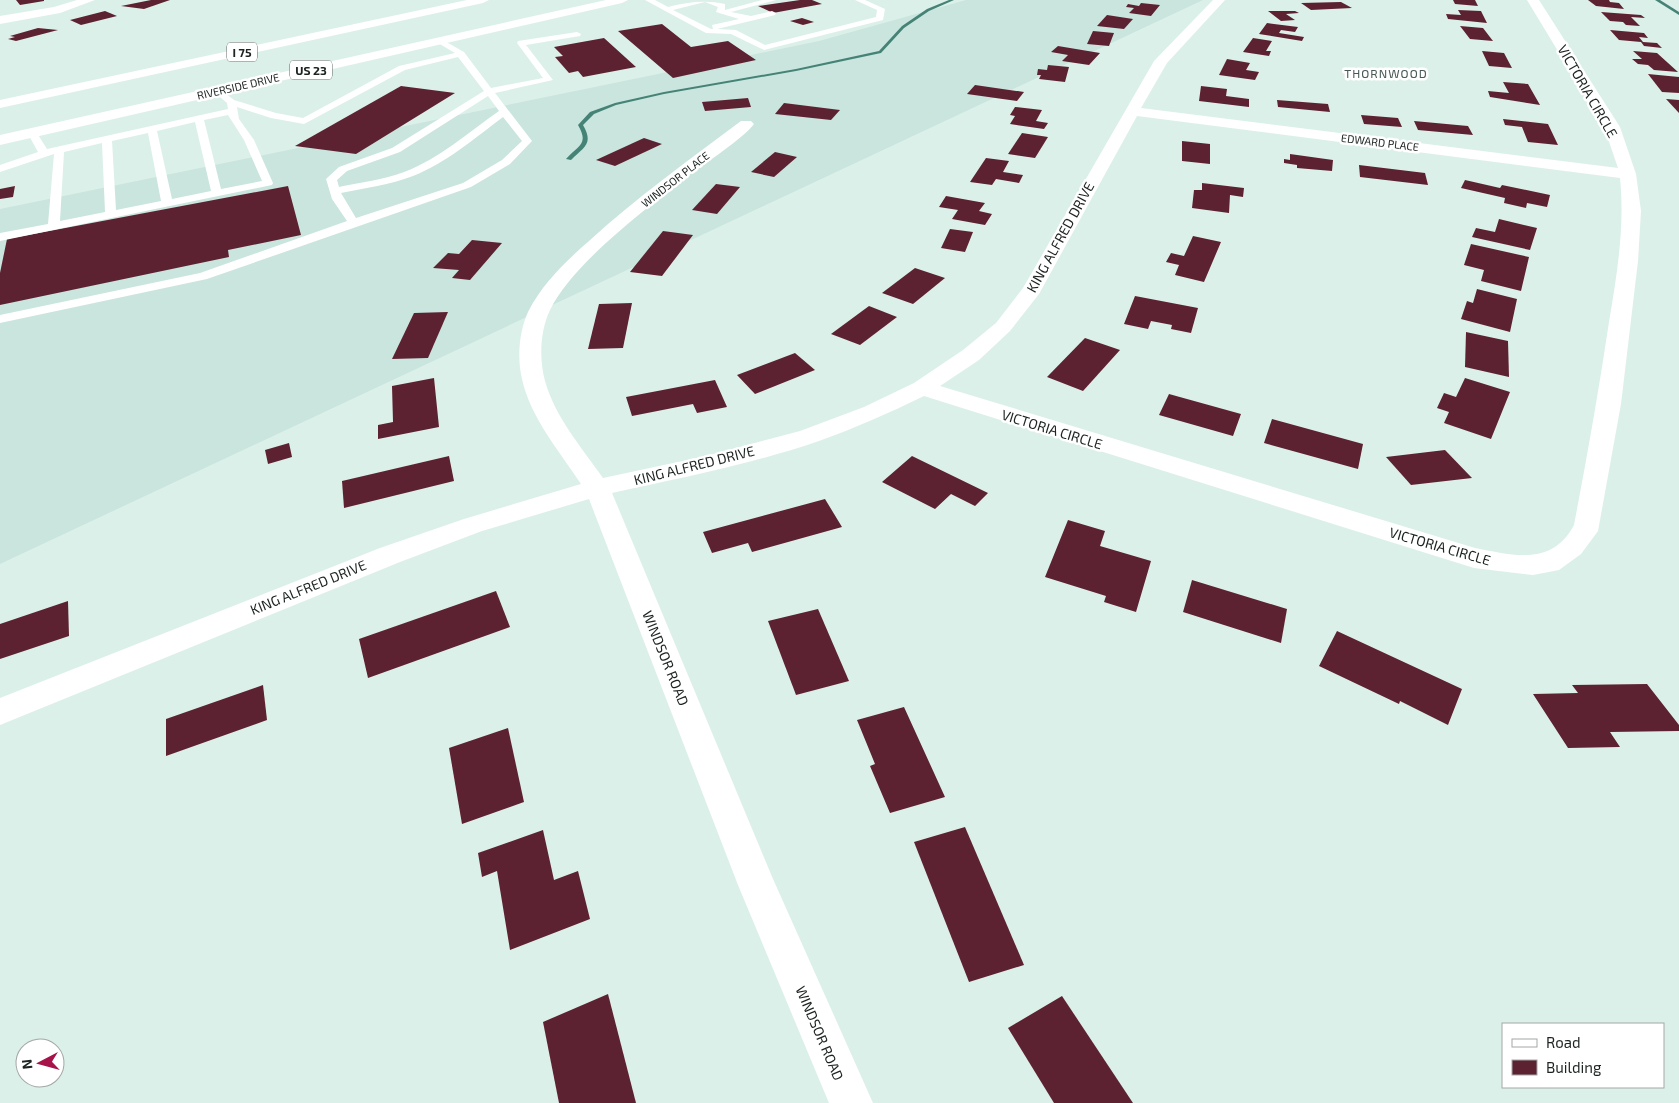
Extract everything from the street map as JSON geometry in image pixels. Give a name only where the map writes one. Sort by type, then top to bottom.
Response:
[{"type":"main road","points":[[0,20],[63,8],[89,0]]},
{"type":"main road","points":[[349,15],[427,0]]},
{"type":"main road","name":"I 75","points":[[0,104],[483,0]]},
{"type":"main road","name":"RIVERSIDE DRIVE","points":[[0,140],[622,0]]},
{"type":"main road","name":"KING ALFRED DRIVE","points":[[0,712],[390,555],[473,525],[597,488],[706,464],[809,436],[872,412],[922,388],[971,355],[1003,327],[1032,290],[1131,111],[1161,61],[1219,0]]},
{"type":"main road","name":"VICTORIA CIRCLE","points":[[922,388],[1474,558],[1502,564],[1548,563],[1579,542],[1588,525],[1609,404],[1628,260],[1632,211],[1628,174],[1612,128],[1533,0]]},
{"type":"main road","name":"EDWARD PLACE","points":[[1131,111],[1628,174]]},
{"type":"main road","name":"WINDSOR PLACE","points":[[606,235],[746,124]]},
{"type":"main road","name":"WINDSOR ROAD","points":[[606,235],[573,266],[550,292],[538,312],[530,351],[536,388],[560,431],[597,488],[756,886],[851,1103]]},
{"type":"lane","points":[[649,0],[705,29],[733,32],[764,48],[880,18],[881,8],[859,0]]},
{"type":"lane","points":[[667,9],[705,0],[722,6],[719,10],[739,17],[756,14]]},
{"type":"lane","points":[[730,0],[729,3],[741,7]]},
{"type":"lane","points":[[724,12],[772,0]]},
{"type":"lane","points":[[705,29],[772,13]]},
{"type":"lane","points":[[687,20],[704,16]]},
{"type":"lane","points":[[354,223],[338,199],[331,179],[343,169],[396,150],[466,104],[490,91],[550,80],[521,43],[578,34]]},
{"type":"lane","points":[[0,319],[203,276],[467,185],[506,162],[527,141],[460,54],[442,41]]},
{"type":"lane","points":[[0,169],[44,154],[199,118],[232,107],[304,121],[402,68],[460,54]]},
{"type":"lane","points":[[0,237],[268,183],[249,140],[234,119],[232,107],[218,91]]},
{"type":"lane","points":[[335,191],[417,171],[478,132],[505,111]]},
{"type":"lane","points":[[199,118],[217,193]]},
{"type":"lane","points":[[152,129],[167,203]]},
{"type":"lane","points":[[32,132],[44,154]]},
{"type":"lane","points":[[107,139],[110,214]]},
{"type":"lane","points":[[54,225],[59,150]]},
{"type":"shaded area","points":[[966,0],[1203,0],[0,564],[0,209],[819,41]]},
{"type":"building","points":[[16,0],[44,0],[44,1],[20,5]]},
{"type":"building","points":[[151,0],[170,0],[144,9],[121,6]]},
{"type":"building","points":[[812,0],[822,4],[773,13],[758,6]]},
{"type":"building","points":[[1453,0],[1475,0],[1478,6],[1455,4]]},
{"type":"building","points":[[1588,0],[1609,0],[1610,2],[1619,3],[1624,9],[1596,6]]},
{"type":"building","points":[[1341,2],[1352,8],[1311,10],[1301,3]]},
{"type":"building","points":[[1141,3],[1160,5],[1151,16],[1129,13],[1134,8],[1126,7],[1128,4],[1139,6]]},
{"type":"building","points":[[1458,10],[1481,11],[1487,23],[1448,19],[1446,14],[1461,15]]},
{"type":"building","points":[[105,11],[117,16],[81,25],[70,20]]},
{"type":"building","points":[[1268,11],[1295,11],[1299,13],[1286,14],[1295,20],[1281,21]]},
{"type":"building","points":[[1601,12],[1641,15],[1645,18],[1631,17],[1640,26],[1626,25],[1623,22],[1610,21]]},
{"type":"building","points":[[1107,15],[1133,19],[1124,29],[1097,26]]},
{"type":"building","points":[[802,18],[814,22],[803,25],[790,21]]},
{"type":"building","points":[[1267,23],[1298,27],[1295,32],[1281,30],[1279,33],[1304,37],[1302,41],[1259,34]]},
{"type":"building","points":[[662,24],[691,47],[728,41],[756,60],[673,78],[618,31]]},
{"type":"building","points":[[1460,26],[1483,28],[1493,41],[1470,39]]},
{"type":"building","points":[[38,28],[58,30],[16,41],[8,39],[15,37],[10,36]]},
{"type":"building","points":[[1610,30],[1644,33],[1648,38],[1639,37],[1643,42],[1657,43],[1662,48],[1644,46],[1641,42],[1619,40]]},
{"type":"building","points":[[1093,31],[1114,33],[1109,46],[1087,44]]},
{"type":"building","points":[[604,38],[636,67],[583,77],[578,71],[569,73],[555,57],[563,56],[554,47]]},
{"type":"building","points":[[1253,38],[1272,41],[1266,51],[1271,51],[1269,56],[1243,52]]},
{"type":"building","points":[[1058,46],[1100,53],[1089,65],[1062,61],[1068,55],[1051,52]]},
{"type":"building","points":[[1482,51],[1504,53],[1512,68],[1489,66]]},
{"type":"building","points":[[1633,51],[1657,53],[1678,72],[1654,70],[1648,65],[1638,64],[1632,59],[1642,59]]},
{"type":"building","points":[[1227,59],[1250,63],[1246,70],[1259,72],[1255,80],[1219,75]]},
{"type":"building","points":[[1048,65],[1069,67],[1065,82],[1039,79],[1041,75],[1037,75],[1038,69],[1047,70]]},
{"type":"building","points":[[1648,74],[1679,77],[1679,93],[1662,92]]},
{"type":"building","points":[[1503,82],[1528,84],[1540,105],[1490,97],[1488,91],[1509,93]]},
{"type":"building","points":[[975,85],[1024,92],[1017,101],[967,94]]},
{"type":"building","points":[[401,86],[455,93],[356,154],[295,146]]},
{"type":"building","points":[[1201,86],[1227,89],[1226,96],[1249,99],[1249,107],[1199,101]]},
{"type":"building","points":[[748,98],[751,107],[705,111],[702,102]]},
{"type":"building","points":[[1666,99],[1679,100],[1679,113]]},
{"type":"building","points":[[1277,100],[1328,104],[1330,112],[1278,107]]},
{"type":"building","points":[[784,103],[840,110],[831,120],[775,114]]},
{"type":"building","points":[[1015,107],[1042,110],[1036,121],[1048,123],[1044,129],[1010,124],[1015,116],[1010,115]]},
{"type":"building","points":[[1361,115],[1398,118],[1402,127],[1364,124]]},
{"type":"building","points":[[1503,119],[1548,124],[1558,145],[1528,142],[1522,127],[1505,125]]},
{"type":"building","points":[[1414,121],[1468,126],[1473,135],[1418,130]]},
{"type":"building","points":[[1022,133],[1048,137],[1035,158],[1008,154]]},
{"type":"building","points":[[644,138],[662,144],[615,166],[596,160]]},
{"type":"building","points":[[1182,141],[1210,144],[1210,164],[1182,161]]},
{"type":"building","points":[[775,152],[797,157],[774,177],[751,172]]},
{"type":"building","points":[[1290,154],[1333,160],[1332,171],[1297,168],[1297,165],[1284,163],[1284,159],[1290,160]]},
{"type":"building","points":[[986,158],[1009,161],[1003,172],[1023,175],[1019,183],[996,179],[992,185],[970,182]]},
{"type":"building","points":[[1359,165],[1425,173],[1428,185],[1360,177]]},
{"type":"building","points":[[1465,180],[1500,188],[1502,185],[1550,195],[1547,207],[1527,203],[1526,208],[1504,203],[1505,198],[1461,188]]},
{"type":"building","points":[[1202,183],[1244,188],[1243,197],[1230,195],[1229,213],[1192,208],[1194,190],[1202,190]]},
{"type":"building","points":[[716,184],[740,187],[717,214],[692,210]]},
{"type":"building","points":[[15,186],[13,197],[0,199],[0,189]]},
{"type":"building","points":[[288,186],[301,235],[228,250],[229,257],[0,305],[0,273],[7,239]]},
{"type":"building","points":[[946,196],[985,203],[979,211],[992,214],[985,225],[952,219],[958,210],[939,207]]},
{"type":"building","points":[[1499,219],[1537,228],[1530,250],[1472,237],[1476,228],[1495,232]]},
{"type":"building","points":[[950,229],[973,232],[965,252],[941,248]]},
{"type":"building","points":[[663,231],[693,235],[662,276],[630,272]]},
{"type":"building","points":[[1193,236],[1221,242],[1204,282],[1175,275],[1179,265],[1166,262],[1171,253],[1184,256]]},
{"type":"building","points":[[472,240],[502,243],[470,280],[452,278],[459,270],[433,268],[448,253],[459,254]]},
{"type":"building","points":[[1471,244],[1529,257],[1521,291],[1481,281],[1484,270],[1464,265]]},
{"type":"building","points":[[915,268],[945,278],[913,304],[882,293]]},
{"type":"building","points":[[1477,289],[1517,299],[1510,332],[1461,319],[1467,301],[1473,303]]},
{"type":"building","points":[[1135,296],[1198,308],[1191,333],[1171,329],[1172,325],[1151,321],[1148,329],[1124,324]]},
{"type":"building","points":[[632,303],[623,348],[588,349],[599,304]]},
{"type":"building","points":[[869,306],[897,317],[860,345],[831,334]]},
{"type":"building","points":[[448,312],[428,358],[392,359],[414,313]]},
{"type":"building","points":[[1466,332],[1508,341],[1509,377],[1465,367]]},
{"type":"building","points":[[1085,338],[1120,350],[1083,391],[1047,377]]},
{"type":"building","points":[[795,353],[815,370],[755,394],[737,375]]},
{"type":"building","points":[[434,378],[439,427],[378,439],[378,425],[393,422],[392,386]]},
{"type":"building","points":[[1465,378],[1510,392],[1491,439],[1444,423],[1449,412],[1437,408],[1444,393],[1456,397]]},
{"type":"building","points":[[715,380],[727,407],[697,413],[693,404],[632,416],[626,397]]},
{"type":"building","points":[[1169,394],[1241,414],[1233,436],[1159,415]]},
{"type":"building","points":[[1272,419],[1363,444],[1358,469],[1264,443]]},
{"type":"building","points":[[289,443],[292,457],[268,464],[265,450]]},
{"type":"building","points":[[1445,450],[1472,478],[1411,485],[1386,457]]},
{"type":"building","points":[[449,456],[454,481],[344,508],[342,481]]},
{"type":"building","points":[[912,456],[988,493],[975,506],[951,494],[935,509],[882,482]]},
{"type":"building","points":[[825,499],[842,527],[752,552],[748,543],[712,553],[703,532]]},
{"type":"building","points":[[1068,520],[1105,531],[1100,546],[1151,561],[1136,612],[1104,602],[1106,596],[1045,577]]},
{"type":"building","points":[[1192,580],[1287,609],[1281,643],[1183,612]]},
{"type":"building","points":[[496,591],[510,627],[368,678],[359,639]]},
{"type":"building","points":[[68,601],[69,636],[0,659],[0,624]]},
{"type":"building","points":[[818,609],[849,681],[796,695],[768,621]]},
{"type":"building","points":[[1337,631],[1462,689],[1448,725],[1400,701],[1399,704],[1319,666]]},
{"type":"building","points":[[1647,684],[1679,725],[1679,731],[1610,732],[1620,747],[1568,748],[1533,694],[1578,693],[1572,685]]},
{"type":"building","points":[[263,685],[267,720],[166,756],[166,719]]},
{"type":"building","points":[[904,707],[945,797],[890,813],[870,766],[875,764],[857,720]]},
{"type":"building","points":[[508,728],[524,802],[462,824],[449,748]]},
{"type":"building","points":[[965,827],[1024,965],[969,982],[914,842]]},
{"type":"building","points":[[543,830],[554,880],[578,871],[590,919],[510,950],[497,871],[482,877],[478,853]]},
{"type":"building","points":[[608,994],[636,1103],[559,1103],[543,1022]]},
{"type":"building","points":[[1062,996],[1133,1103],[1054,1103],[1008,1028]]},
{"type":"waterway","points":[[569,159],[585,143],[586,135],[580,125],[592,113],[615,104],[664,93],[796,70],[880,52],[903,27],[928,10],[952,0]]},
{"type":"waterway","points":[[1657,0],[1679,14]]},
{"type":"district","name":"THORNWOOD","points":[[1386,73]]}]
